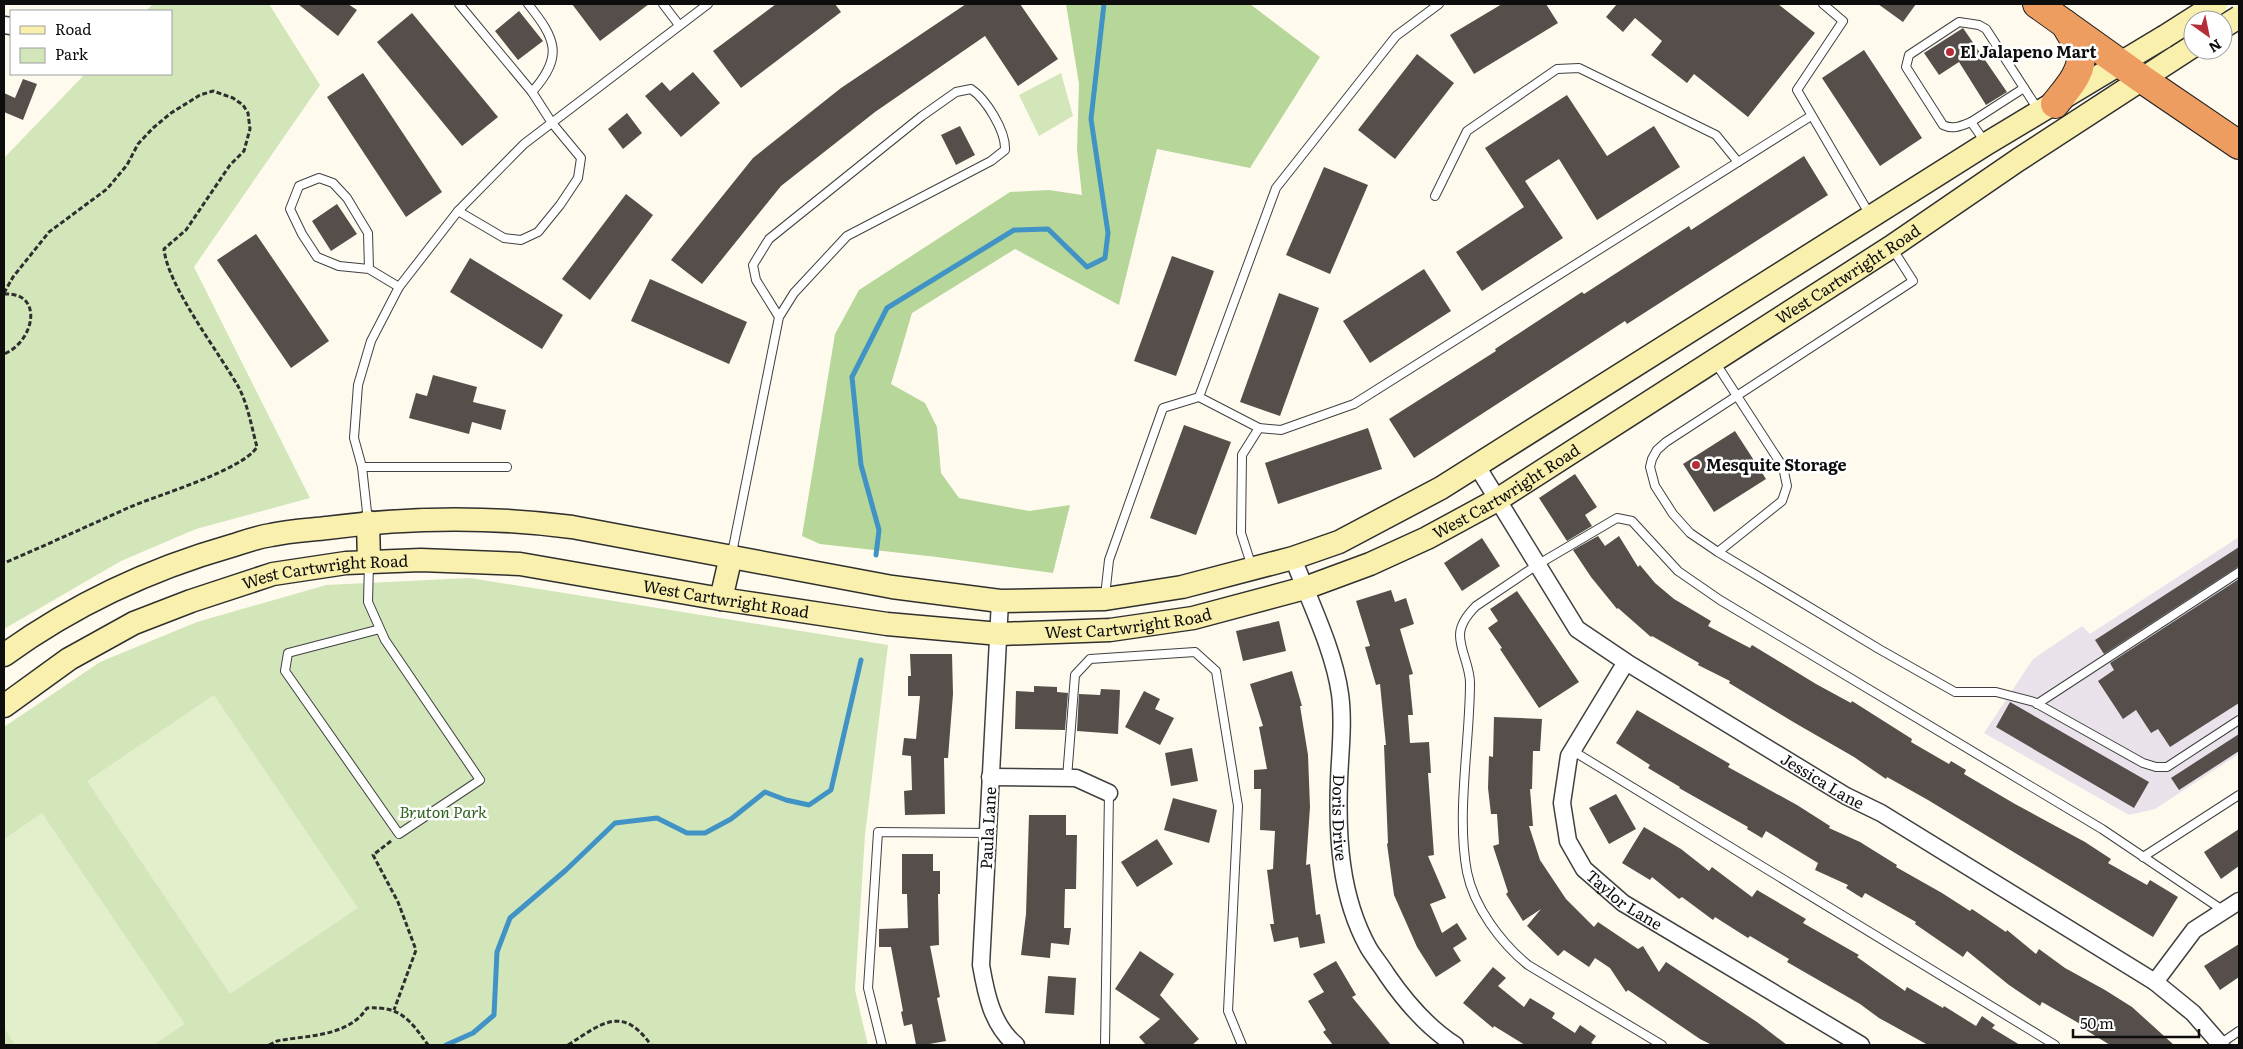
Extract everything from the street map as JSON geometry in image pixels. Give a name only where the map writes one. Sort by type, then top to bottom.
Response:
[{"type":"highway","points":[[2037,4],[2239,145]]},
{"type":"highway","points":[[2215,4],[2239,22]]},
{"type":"highway","points":[[2048,108],[2075,77],[2080,62],[2080,53],[2064,23]]},
{"type":"main road","points":[[2131,71],[2164,36],[2215,4]]},
{"type":"main road","points":[[2131,71],[2183,51]]},
{"type":"main road","name":"West Cartwright Road","points":[[4,655],[64,617],[147,574],[188,558],[270,535],[368,522],[423,518],[519,520],[572,527],[892,587],[1000,601],[1105,599],[1182,587],[1293,558],[1339,542],[1440,488],[1986,144],[2048,108],[2131,71]]},
{"type":"main road","name":"West Cartwright Road","points":[[4,706],[69,659],[134,623],[191,601],[273,574],[346,563],[421,560],[520,564],[721,599],[887,624],[1000,634],[1110,630],[1193,618],[1305,588],[1370,564],[1428,538],[1497,500],[1891,247],[2003,170],[2131,71]]},
{"type":"main road","points":[[1986,144],[2003,170]]},
{"type":"main road","points":[[1871,217],[1891,247]]},
{"type":"main road","points":[[368,522],[369,562]]},
{"type":"main road","points":[[721,599],[731,556]]},
{"type":"street","name":"Jessica Lane","points":[[1477,466],[1577,629],[1626,662],[1846,796],[1881,813],[2155,982],[2193,1013],[2220,1044]]},
{"type":"street","name":"Doris Drive","points":[[1293,558],[1335,670],[1340,695],[1342,731],[1339,782],[1341,867],[1351,908],[1368,947],[1398,991],[1423,1019],[1455,1045]]},
{"type":"street","name":"Paula Lane","points":[[1000,601],[1000,634],[990,777],[981,965],[992,1013],[1009,1040],[1016,1045]]},
{"type":"street","name":"Taylor Lane","points":[[1626,662],[1569,756],[1562,803],[1568,841],[1584,868],[1623,903],[1861,1045]]},
{"type":"street","points":[[990,777],[1067,778],[1087,782],[1110,793]]},
{"type":"street","points":[[2155,982],[2194,930],[2239,901]]},
{"type":"lane","points":[[458,211],[504,238],[521,240],[538,232],[578,178],[580,158],[552,123],[532,92],[459,4]]},
{"type":"lane","points":[[528,4],[554,46],[551,66],[532,92]]},
{"type":"lane","points":[[663,4],[680,25]]},
{"type":"lane","points":[[368,522],[362,467],[354,438],[358,385],[371,341],[399,287],[458,211],[524,144],[708,4]]},
{"type":"lane","points":[[1199,397],[1276,188],[1396,36],[1439,4]]},
{"type":"lane","points":[[1823,4],[1843,20],[1797,90],[1871,217]]},
{"type":"lane","points":[[2024,88],[1971,122],[1958,127],[1948,127],[1943,125],[1906,67],[1909,55],[1959,22],[1979,25],[1986,28],[2024,88],[2048,108]]},
{"type":"lane","points":[[1435,196],[1466,131],[1557,69],[1579,68],[1716,135],[1738,162]]},
{"type":"lane","points":[[731,556],[779,317],[794,293],[847,236],[992,161],[1005,150],[1006,141],[1000,127],[978,94],[971,88],[956,92],[922,116],[770,239],[753,266],[756,280],[779,317]]},
{"type":"lane","points":[[1105,599],[1109,560],[1163,408],[1199,397],[1259,428],[1282,430],[1354,404],[1811,116]]},
{"type":"lane","points":[[1971,122],[1986,144]]},
{"type":"lane","points":[[369,269],[368,234],[347,198],[333,183],[319,178],[298,186],[290,208],[302,234],[317,257],[339,266],[369,269],[399,287]]},
{"type":"lane","points":[[1891,247],[1913,281],[1666,442],[1657,450],[1650,467],[1655,486],[1673,514],[1690,533],[1718,552],[1879,649],[1955,692],[1996,692],[2037,704],[2142,763],[2156,767],[2167,767],[2239,720]]},
{"type":"lane","points":[[1714,360],[1783,467],[1787,486],[1782,501],[1718,552]]},
{"type":"lane","points":[[1252,568],[1241,533],[1242,455],[1259,428]]},
{"type":"lane","points":[[362,467],[508,467]]},
{"type":"lane","points":[[1662,1045],[1528,965],[1513,953],[1482,908],[1468,873],[1463,834],[1470,680],[1460,634],[1468,614],[1476,606],[1537,565],[1617,518],[1632,520],[1678,571],[1720,600],[2102,829],[2224,911]]},
{"type":"lane","points":[[369,562],[368,602],[385,640],[480,780],[400,834],[285,671],[288,653],[380,629]]},
{"type":"lane","points":[[2037,704],[2239,572]]},
{"type":"lane","points":[[1067,778],[1075,675],[1090,659],[1195,652],[1216,672],[1238,806],[1228,1011],[1242,1045]]},
{"type":"lane","points":[[1572,751],[2055,1045]]},
{"type":"lane","points":[[1106,1045],[1110,793]]},
{"type":"lane","points":[[2144,857],[2239,795]]},
{"type":"lane","points":[[882,1045],[868,988],[878,832],[988,833]]},
{"type":"lane","points":[[2220,1044],[2239,1031]]},
{"type":"path","points":[[4,354],[22,342],[29,330],[31,320],[31,311],[25,302],[14,293],[4,293],[13,277],[49,232],[107,189],[127,165],[138,144],[171,113],[200,95],[213,91],[234,98],[243,105],[248,113],[250,129],[244,151],[230,165],[186,230],[164,249],[165,260],[177,285],[240,390],[257,447],[253,454],[226,468],[177,490],[130,507],[4,563]]},
{"type":"path","points":[[394,1010],[416,950],[398,902],[373,855],[400,834]]},
{"type":"path","points":[[269,1045],[277,1041],[339,1030],[361,1017],[367,1008],[377,1007],[394,1010],[409,1019],[428,1045]]},
{"type":"path","points":[[568,1045],[605,1022],[621,1022],[636,1027],[651,1045]]},
{"type":"shaded area","points":[[2239,537],[2239,754],[2155,809],[2129,815],[1984,733],[2033,659],[2082,626],[2090,634]]},
{"type":"green space","points":[[153,4],[269,4],[320,85],[194,267],[310,498],[196,529],[121,561],[4,629],[4,158],[84,75],[172,75],[172,10],[147,10]]},
{"type":"green space","points":[[1066,4],[1250,4],[1320,57],[1250,168],[1157,149],[1119,305],[1015,249],[912,313],[891,384],[925,403],[937,427],[941,473],[959,498],[1029,511],[1070,505],[1053,573],[937,557],[820,544],[802,536],[835,334],[859,290],[1010,192],[1049,190],[1082,195],[1077,150],[1079,84]]},
{"type":"green space","points":[[1061,73],[1073,116],[1039,136],[1019,95]]},
{"type":"green space","name":"Bruton Park","points":[[470,578],[888,645],[865,835],[855,990],[868,1045],[4,1045],[4,727],[100,662],[197,622],[326,585]]},
{"type":"green space","points":[[214,695],[358,908],[230,994],[87,781]]},
{"type":"green space","points":[[42,813],[185,1024],[153,1045],[15,1045],[4,1028],[4,839]]},
{"type":"building","points":[[298,4],[348,4],[357,10],[338,36]]},
{"type":"building","points":[[572,4],[649,4],[600,41]]},
{"type":"building","points":[[776,4],[835,4],[841,12],[741,88],[713,51]]},
{"type":"building","points":[[966,4],[1020,4],[1058,59],[1018,86],[985,36],[875,112],[781,186],[702,284],[671,260],[753,158],[841,88]]},
{"type":"building","points":[[1502,4],[1546,4],[1558,23],[1474,74],[1450,35]]},
{"type":"building","points":[[1617,4],[1778,4],[1815,33],[1748,117],[1694,74],[1687,83],[1651,55],[1662,41],[1635,18],[1623,32],[1606,17]]},
{"type":"building","points":[[1878,4],[1916,4],[1903,22]]},
{"type":"building","points":[[519,11],[543,41],[518,60],[495,31]]},
{"type":"building","points":[[412,13],[498,117],[462,146],[377,42]]},
{"type":"building","points":[[1963,28],[2007,92],[1986,105],[1959,62],[1939,75],[1924,53]]},
{"type":"building","points":[[1864,50],[1922,138],[1880,166],[1822,78]]},
{"type":"building","points":[[1417,54],[1454,83],[1395,159],[1358,130]]},
{"type":"building","points":[[693,72],[720,103],[681,137],[645,96],[662,82],[670,91]]},
{"type":"building","points":[[363,73],[442,192],[406,217],[327,97]]},
{"type":"building","points":[[23,79],[37,84],[23,120],[4,112],[4,93],[15,98]]},
{"type":"building","points":[[1567,95],[1607,156],[1654,126],[1680,167],[1597,220],[1559,159],[1525,181],[1563,238],[1482,291],[1456,252],[1524,207],[1485,148]]},
{"type":"building","points":[[627,113],[642,133],[623,149],[608,129]]},
{"type":"building","points":[[960,126],[975,155],[956,165],[941,135]]},
{"type":"building","points":[[1804,156],[1828,195],[1627,324],[1625,321],[1414,458],[1389,419],[1496,351],[1495,349],[1582,292],[1584,294],[1689,226],[1691,230]]},
{"type":"building","points":[[1324,167],[1368,185],[1330,274],[1286,255]]},
{"type":"building","points":[[626,194],[653,215],[590,300],[562,279]]},
{"type":"building","points":[[337,204],[357,234],[331,251],[312,221]]},
{"type":"building","points":[[256,234],[329,341],[291,368],[217,260]]},
{"type":"building","points":[[1172,256],[1214,271],[1176,376],[1134,361]]},
{"type":"building","points":[[470,258],[563,315],[542,349],[450,292]]},
{"type":"building","points":[[1424,269],[1451,311],[1370,363],[1343,321]]},
{"type":"building","points":[[650,279],[747,322],[729,364],[631,321]]},
{"type":"building","points":[[1279,293],[1319,308],[1280,416],[1240,402]]},
{"type":"building","points":[[433,375],[477,387],[473,402],[506,410],[501,430],[472,422],[469,434],[409,418],[416,393],[427,396]]},
{"type":"building","points":[[1184,425],[1231,442],[1196,535],[1150,518]]},
{"type":"building","points":[[1368,428],[1382,469],[1278,504],[1265,463]]},
{"type":"building","points":[[1735,431],[1766,479],[1714,512],[1683,464]]},
{"type":"building","points":[[1575,474],[1597,507],[1585,515],[1592,526],[1567,541],[1539,498]]},
{"type":"building","points":[[1598,536],[1605,546],[1619,536],[1638,567],[1640,565],[1655,583],[1674,599],[1711,621],[1708,626],[1750,648],[1752,645],[1816,684],[1851,703],[1852,701],[1912,739],[1911,742],[1949,764],[1951,761],[1966,770],[1964,774],[2085,842],[2111,859],[2108,863],[2147,885],[2150,880],[2178,897],[2153,937],[1928,800],[1887,777],[1886,779],[1854,757],[1729,683],[1730,681],[1698,665],[1699,663],[1651,637],[1617,609],[1591,577],[1573,550]]},
{"type":"building","points":[[1482,538],[1500,566],[1462,591],[1444,563]]},
{"type":"building","points":[[2239,547],[2239,566],[2104,654],[2095,640]]},
{"type":"building","points":[[2239,579],[2239,703],[2170,747],[2158,729],[2151,733],[2136,710],[2123,719],[2098,681],[2114,670],[2110,663]]},
{"type":"building","points":[[1391,590],[1395,602],[1406,598],[1414,624],[1400,629],[1413,674],[1409,675],[1413,715],[1408,715],[1410,743],[1429,742],[1431,773],[1428,773],[1434,855],[1428,856],[1446,898],[1430,904],[1442,933],[1457,923],[1467,939],[1453,948],[1461,961],[1436,977],[1417,947],[1394,895],[1387,844],[1384,745],[1386,745],[1380,684],[1376,685],[1365,647],[1370,646],[1356,601]]},
{"type":"building","points":[[1517,591],[1579,682],[1539,708],[1488,628],[1498,621],[1490,609]]},
{"type":"building","points":[[1279,621],[1286,651],[1243,661],[1236,631]]},
{"type":"building","points":[[910,654],[952,654],[953,694],[948,758],[944,758],[945,814],[905,815],[904,791],[912,790],[911,756],[902,755],[904,738],[916,739],[920,696],[908,696],[908,676],[911,676]]},
{"type":"building","points":[[1292,671],[1302,706],[1300,706],[1308,755],[1310,807],[1306,865],[1310,864],[1316,915],[1320,914],[1325,943],[1300,948],[1298,937],[1274,942],[1270,924],[1274,924],[1267,870],[1273,869],[1275,831],[1260,830],[1261,789],[1254,789],[1254,770],[1267,769],[1259,727],[1263,726],[1250,684]]},
{"type":"building","points":[[1034,686],[1057,687],[1057,692],[1068,693],[1065,730],[1015,729],[1016,691],[1034,692]]},
{"type":"building","points":[[1101,689],[1120,690],[1118,734],[1077,731],[1079,694],[1100,695]]},
{"type":"building","points":[[1144,691],[1160,699],[1155,709],[1174,718],[1160,745],[1125,727]]},
{"type":"building","points":[[2010,702],[2149,782],[2134,808],[1996,727]]},
{"type":"building","points":[[1637,710],[1730,764],[1728,767],[1797,805],[1830,826],[1829,828],[1860,842],[1897,865],[1896,867],[1970,911],[1972,909],[2006,932],[2007,930],[2036,954],[2039,949],[2065,968],[2105,990],[2132,1007],[2174,1045],[2110,1045],[2081,1027],[2082,1025],[2042,1002],[2040,1006],[2009,985],[1967,951],[1963,957],[1915,924],[1916,922],[1865,893],[1862,898],[1846,888],[1848,885],[1815,870],[1818,863],[1766,831],[1762,838],[1747,829],[1748,827],[1679,788],[1648,768],[1650,765],[1616,743]]},
{"type":"building","points":[[1494,717],[1542,719],[1540,751],[1533,751],[1532,789],[1530,789],[1533,826],[1529,826],[1540,860],[1566,899],[1594,927],[1598,922],[1638,949],[1643,946],[1659,972],[1666,962],[1757,1022],[1787,1045],[1712,1045],[1700,1039],[1628,990],[1626,992],[1610,968],[1595,958],[1589,967],[1564,950],[1558,956],[1527,926],[1541,909],[1523,921],[1506,894],[1508,892],[1493,846],[1499,844],[1497,814],[1491,814],[1488,788],[1489,756],[1493,757]]},
{"type":"building","points":[[2239,734],[2239,751],[2179,790],[2171,778]]},
{"type":"building","points":[[1192,748],[1198,781],[1171,786],[1165,753]]},
{"type":"building","points":[[1616,794],[1636,829],[1609,844],[1589,808]]},
{"type":"building","points":[[1173,798],[1217,810],[1209,843],[1164,830]]},
{"type":"building","points":[[1029,815],[1066,815],[1066,835],[1077,835],[1076,889],[1065,889],[1064,928],[1071,928],[1069,945],[1051,943],[1050,958],[1021,955],[1026,914]]},
{"type":"building","points":[[1644,827],[1681,849],[1709,871],[1712,867],[1752,897],[1757,890],[1806,919],[1803,923],[1859,955],[1857,957],[1905,991],[1907,987],[1943,1008],[1944,1006],[1976,1026],[1982,1016],[1995,1025],[1992,1028],[2020,1045],[1928,1045],[1879,1018],[1860,1004],[1787,962],[1789,959],[1750,936],[1748,938],[1715,917],[1713,920],[1682,897],[1679,899],[1652,877],[1650,880],[1622,863]]},
{"type":"building","points":[[2239,829],[2239,866],[2221,879],[2204,852]]},
{"type":"building","points":[[1157,839],[1173,864],[1137,887],[1121,862]]},
{"type":"building","points":[[902,854],[933,854],[933,871],[940,871],[940,894],[938,894],[939,945],[930,946],[940,997],[937,998],[946,1041],[924,1045],[916,1045],[912,1024],[904,1026],[891,947],[879,947],[879,929],[908,928],[907,894],[902,894]]},
{"type":"building","points":[[2239,944],[2239,977],[2220,990],[2204,966]]},
{"type":"building","points":[[1140,951],[1174,974],[1160,995],[1199,1039],[1192,1045],[1146,1045],[1139,1037],[1160,1019],[1115,989]]},
{"type":"building","points":[[1336,961],[1356,995],[1352,997],[1391,1045],[1333,1045],[1323,1032],[1326,1030],[1308,1001],[1324,992],[1313,974]]},
{"type":"building","points":[[1493,967],[1506,978],[1498,986],[1524,1007],[1530,998],[1555,1013],[1552,1018],[1575,1033],[1580,1025],[1596,1036],[1591,1043],[1595,1045],[1525,1045],[1494,1026],[1493,1028],[1463,1003]]},
{"type":"building","points":[[1048,976],[1076,978],[1074,1015],[1045,1013]]},
{"type":"waterway","points":[[876,555],[879,530],[861,465],[852,377],[887,308],[1014,230],[1048,229],[1087,267],[1105,258],[1108,233],[1091,119],[1104,4]]},
{"type":"waterway","points":[[446,1045],[473,1033],[494,1015],[497,952],[510,918],[566,870],[615,823],[657,818],[687,833],[705,833],[731,819],[765,792],[786,800],[809,805],[831,790],[861,660]]},
{"type":"place","name":"El Jalapeno Mart","points":[[1950,52]]},
{"type":"place","name":"Mesquite Storage","points":[[1696,465]]}]
